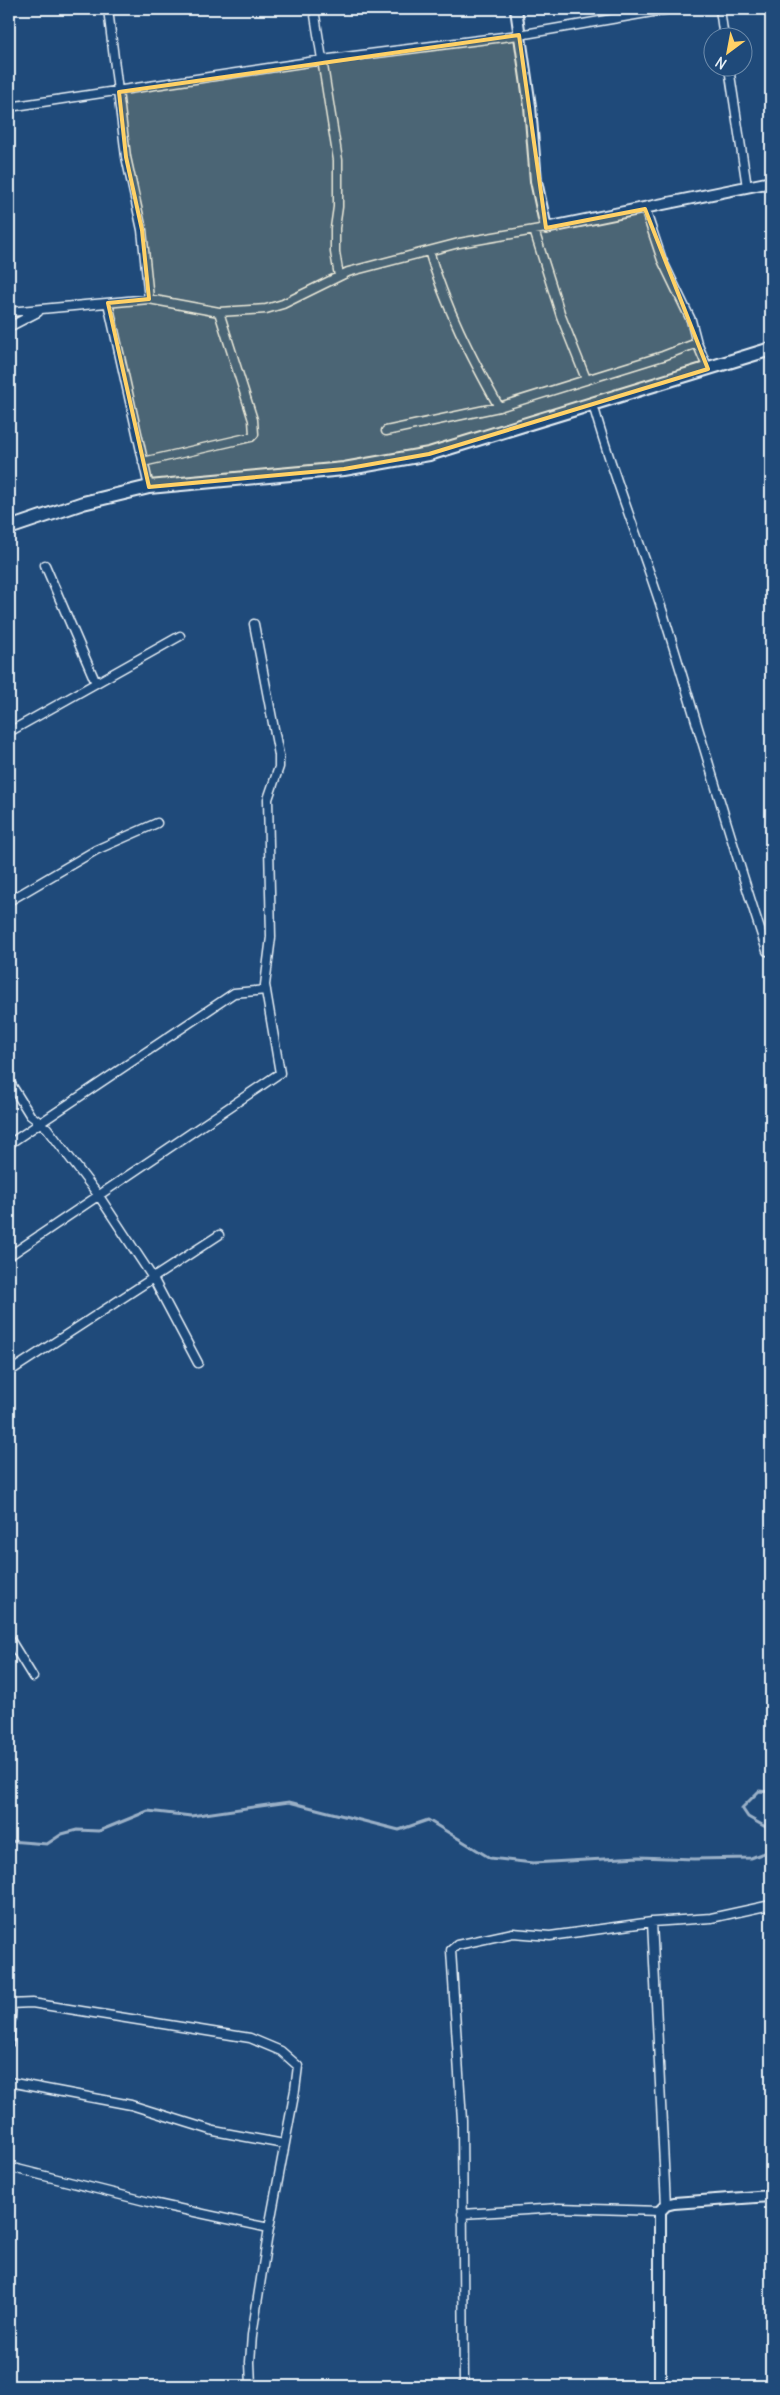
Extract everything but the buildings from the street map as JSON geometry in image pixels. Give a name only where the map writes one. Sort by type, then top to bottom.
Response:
[{"type":"highway","points":[[9,528],[83,503],[149,487],[344,469],[429,454],[771,349]]},
{"type":"street","points":[[108,9],[126,157],[142,230],[149,299]]},
{"type":"street","points":[[314,9],[338,160],[338,207],[335,228],[335,252],[340,276]]},
{"type":"street","points":[[516,9],[530,106],[536,180],[546,228]]},
{"type":"street","points":[[9,107],[119,92],[322,60],[519,34],[670,9]]},
{"type":"street","points":[[720,9],[723,28]]},
{"type":"street","points":[[731,78],[747,187]]},
{"type":"street","points":[[9,312],[149,299],[218,312],[266,309],[283,304],[340,276],[429,250],[645,209],[771,182]]},
{"type":"street","points":[[645,209],[662,260],[691,320],[697,343],[708,369]]},
{"type":"street","points":[[534,230],[559,309],[586,379]]},
{"type":"street","points":[[429,250],[438,281],[464,341],[499,407]]},
{"type":"street","points":[[108,302],[149,487]]},
{"type":"street","points":[[9,327],[42,310]]},
{"type":"street","points":[[143,462],[251,437],[254,434],[253,420],[218,312]]},
{"type":"street","points":[[386,431],[499,407],[663,356],[697,343]]},
{"type":"street","points":[[593,404],[604,444],[638,535],[660,604],[767,951]]},
{"type":"street","points":[[45,565],[96,683]]},
{"type":"street","points":[[9,1256],[280,1073],[266,990],[272,938],[268,799],[279,767],[279,755],[254,624]]},
{"type":"street","points":[[9,732],[180,636]]},
{"type":"street","points":[[9,901],[96,850],[157,823]]},
{"type":"street","points":[[9,1144],[234,993],[266,990]]},
{"type":"street","points":[[9,1081],[30,1115],[47,1128],[99,1196],[153,1278],[198,1363]]},
{"type":"street","points":[[9,1372],[220,1235]]},
{"type":"street","points":[[9,1638],[33,1677]]},
{"type":"street","points":[[464,2386],[462,2120],[452,1950],[458,1945],[504,1934],[550,1936],[652,1922],[712,1918],[771,1905]]},
{"type":"street","points":[[652,1922],[663,2208],[660,2386]]},
{"type":"street","points":[[9,2043],[10,2004],[41,2005],[250,2038],[281,2051],[298,2066],[252,2335],[251,2386]]},
{"type":"street","points":[[9,2082],[131,2105],[214,2131],[284,2144]]},
{"type":"street","points":[[9,2167],[157,2204],[269,2228]]},
{"type":"street","points":[[462,2214],[559,2208],[663,2208],[771,2196]]},
{"type":"highlighted area","points":[[519,35],[546,228],[645,209],[708,369],[429,454],[344,469],[149,487],[108,303],[149,299],[142,230],[126,157],[119,92]]},
{"type":"waterway","points":[[771,1792],[759,1791],[742,1808],[748,1817],[771,1830]]},
{"type":"waterway","points":[[9,1841],[47,1844],[62,1834],[77,1830],[99,1831],[148,1811],[191,1816],[289,1802],[399,1830],[428,1820],[490,1858],[533,1863],[639,1857],[694,1859],[751,1858],[769,1851],[771,1847]]}]
